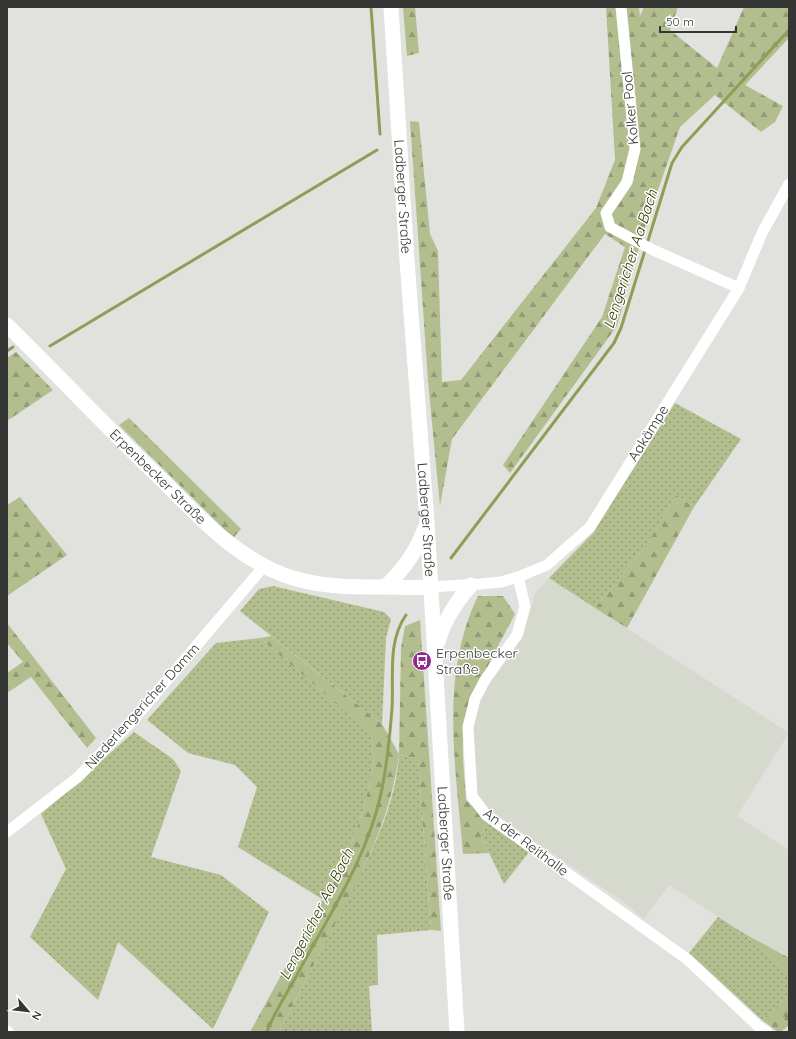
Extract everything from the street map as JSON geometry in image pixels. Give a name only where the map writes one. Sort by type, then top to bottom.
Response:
[{"type":"main road","name":"Ladberger Straße","points":[[391,7],[407,261],[427,522],[457,1032]]},
{"type":"main road","name":"Erpenbecker Straße","points":[[7,325],[95,416],[225,541],[264,566],[308,582],[332,586],[431,587]]},
{"type":"main road","points":[[385,587],[402,571],[413,555],[427,522]]},
{"type":"main road","points":[[435,651],[442,628],[451,611],[471,585]]},
{"type":"street","name":"Kolker Pool","points":[[621,7],[635,149],[627,182],[606,213],[610,227],[638,243],[740,288]]},
{"type":"street","name":"Aakämpe","points":[[431,587],[501,582],[547,565],[590,526],[740,288],[762,233],[789,184]]},
{"type":"street","name":"Niederlengericher Damm","points":[[7,832],[78,777],[134,719],[264,566]]},
{"type":"street","name":"An der Reithalle","points":[[518,576],[525,606],[517,635],[485,680],[475,699],[468,727],[472,796],[486,815],[687,959],[758,1026],[767,1032]]},
{"type":"shaded area","points":[[549,578],[789,733],[737,816],[789,850],[789,958],[740,931],[669,885],[644,919],[626,904],[491,811],[478,795],[471,728],[478,702],[489,681],[524,634],[535,593]]},
{"type":"green space","points":[[403,7],[415,7],[419,53],[407,56]]},
{"type":"green space","points":[[606,7],[639,7],[640,16],[644,7],[678,7],[670,30],[717,68],[744,7],[789,7],[789,38],[745,85],[783,106],[775,122],[761,132],[715,95],[680,127],[644,230],[617,326],[510,473],[503,465],[602,317],[625,247],[605,234],[452,439],[440,506],[428,381],[410,121],[419,122],[430,234],[438,251],[442,382],[461,380],[596,208],[615,160]]},
{"type":"green space","points":[[16,352],[53,390],[7,421],[7,358]]},
{"type":"green space","points":[[675,403],[741,439],[694,507],[676,495],[647,544],[595,608],[549,578],[593,533]]},
{"type":"green space","points":[[129,418],[241,529],[233,538],[119,425]]},
{"type":"green space","points":[[676,495],[694,507],[627,628],[595,608],[647,544]]},
{"type":"green space","points":[[20,497],[67,555],[7,596],[7,505]]},
{"type":"green space","points":[[273,586],[384,612],[391,619],[386,638],[382,724],[240,611],[259,589]]},
{"type":"green space","points":[[478,596],[503,596],[515,614],[493,655],[474,697],[465,726],[463,744],[466,800],[488,822],[481,836],[489,853],[463,854],[454,756],[454,690],[458,658],[466,627]]},
{"type":"green space","points":[[420,620],[441,931],[431,930],[418,759],[399,755],[390,800],[368,859],[279,1032],[250,1032],[347,855],[364,808],[374,762],[371,734],[260,638],[271,636],[382,724],[399,754],[401,648],[405,626]]},
{"type":"green space","points":[[7,623],[96,738],[87,748],[31,677],[7,693],[7,673],[23,662],[7,643]]},
{"type":"green space","points":[[260,638],[371,734],[374,762],[364,808],[347,855],[322,899],[238,847],[257,787],[235,765],[188,753],[147,720],[216,643]]},
{"type":"green space","points":[[134,732],[173,759],[181,771],[151,857],[221,875],[269,912],[213,1029],[118,942],[98,1000],[30,937],[66,869],[41,814]]},
{"type":"green space","points":[[399,755],[418,759],[431,930],[377,935],[378,985],[369,986],[372,1032],[279,1032],[378,837],[392,797]]},
{"type":"green space","points":[[488,822],[529,852],[504,884],[481,836]]},
{"type":"green space","points":[[718,917],[740,931],[789,973],[789,995],[762,1020],[689,953]]},
{"type":"green space","points":[[740,931],[789,958],[789,973]]},
{"type":"green space","points":[[789,995],[789,1025],[781,1032],[778,1032],[762,1020]]},
{"type":"waterway","points":[[371,7],[380,134]]},
{"type":"waterway","name":"Lengericher Aa Bach","points":[[451,558],[614,343],[621,328],[672,163],[682,147],[789,30]]},
{"type":"waterway","points":[[50,346],[377,150]]},
{"type":"waterway","points":[[7,351],[13,347]]},
{"type":"waterway","name":"Lengericher Aa Bach","points":[[267,1032],[277,1010],[347,884],[368,837],[382,789],[387,759],[392,708],[394,648],[400,625],[406,615]]},
{"type":"place","name":"Erpenbecker Straße","points":[[422,661]]}]
